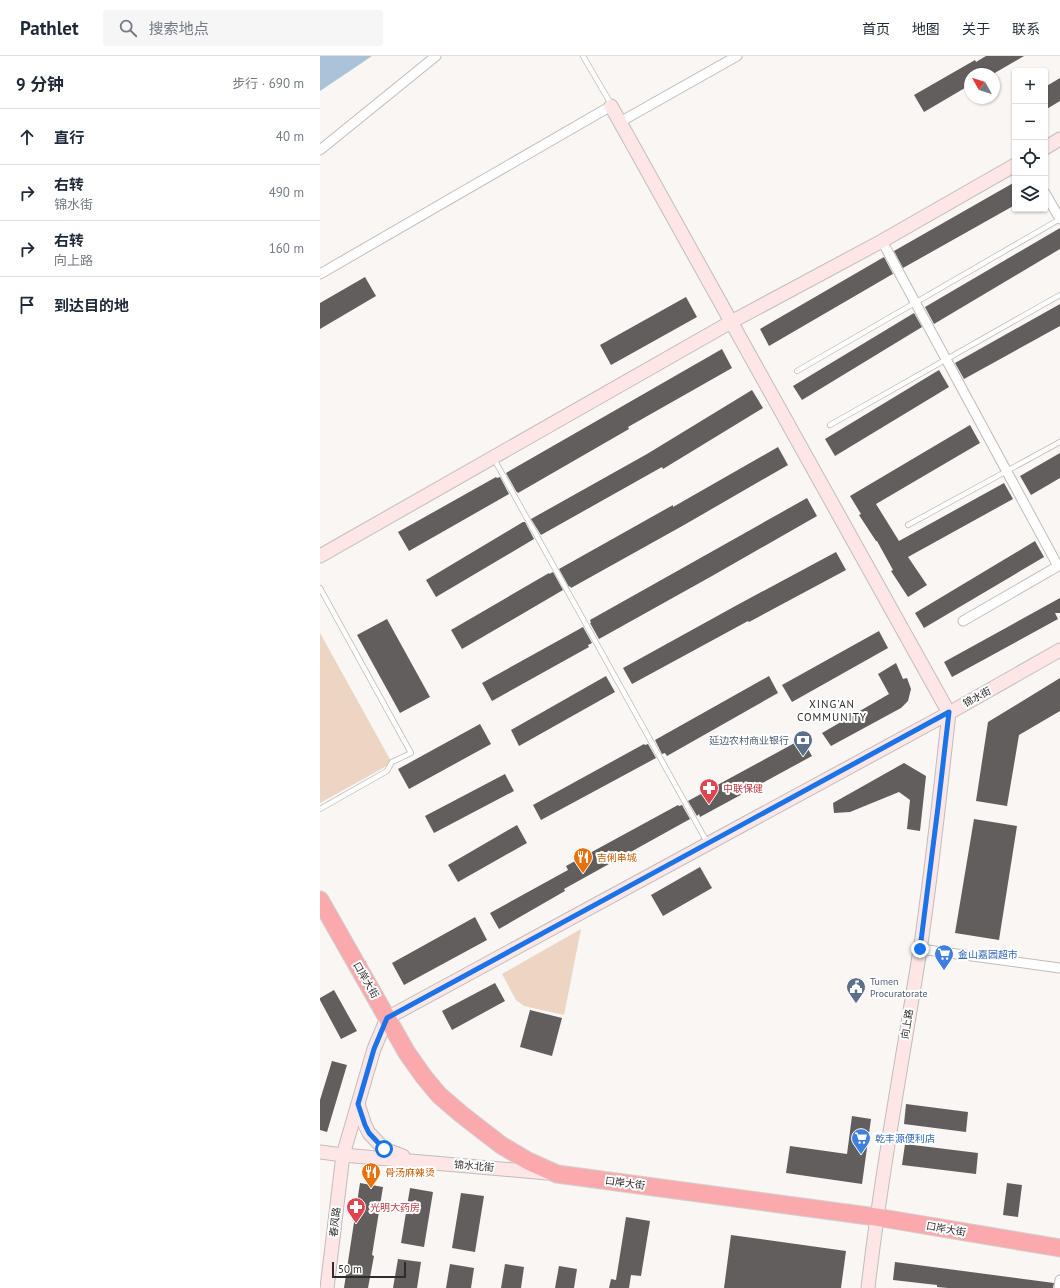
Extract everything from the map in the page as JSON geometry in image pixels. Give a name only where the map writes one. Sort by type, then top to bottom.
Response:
[{"type":"highway","name":"口岸大街","points":[[320,900],[407,1053],[424,1077],[439,1095],[461,1114],[502,1145],[528,1161],[557,1174],[876,1218],[1060,1248]]},
{"type":"street","points":[[320,150],[436,56]]},
{"type":"street","points":[[620,122],[737,56]]},
{"type":"street","points":[[320,274],[612,106],[949,712]]},
{"type":"street","points":[[1048,146],[1060,139]]},
{"type":"street","points":[[320,556],[731,322],[882,241],[1012,167]]},
{"type":"street","points":[[1048,198],[1060,219]]},
{"type":"street","points":[[882,241],[1059,565],[963,621]]},
{"type":"street","name":"锦水街","points":[[387,1018],[1060,650]]},
{"type":"street","name":"向上路","points":[[868,1288],[876,1218],[920,949],[949,712]]},
{"type":"street","points":[[920,949],[1060,968]]},
{"type":"street","points":[[343,1155],[374,1049],[387,1018]]},
{"type":"street","points":[[358,1104],[369,1133],[384,1149],[418,1162]]},
{"type":"street","name":"锦水北街","points":[[320,1152],[557,1174]]},
{"type":"street","name":"春风路","points":[[328,1288],[343,1155]]},
{"type":"street","points":[[1059,1288],[1060,1280]]},
{"type":"lane","points":[[583,56],[612,106]]},
{"type":"lane","points":[[797,371],[1060,219]]},
{"type":"lane","points":[[830,425],[1060,294]]},
{"type":"lane","points":[[908,525],[1060,442]]},
{"type":"lane","points":[[493,458],[708,843]]},
{"type":"lane","points":[[320,588],[411,753],[392,762],[387,771],[320,810]]},
{"type":"shaded area","points":[[320,633],[392,763],[320,803]]},
{"type":"shaded area","points":[[581,929],[564,1015],[524,1006],[516,1000],[502,974]]},
{"type":"water","points":[[320,56],[372,56],[320,91]]},
{"type":"building","points":[[986,56],[1024,56],[1000,70],[1000,68],[964,68],[964,89],[924,112],[914,95],[975,60],[976,62]]},
{"type":"building","points":[[1060,78],[1060,101],[1048,108],[1048,104],[1048,85]]},
{"type":"building","points":[[1012,184],[1012,207],[903,268],[894,251]]},
{"type":"building","points":[[1060,228],[1060,249],[934,324],[925,307]]},
{"type":"building","points":[[884,257],[893,274],[769,346],[760,329]]},
{"type":"building","points":[[365,277],[376,296],[320,329],[320,303]]},
{"type":"building","points":[[686,297],[697,317],[611,365],[600,345]]},
{"type":"building","points":[[1060,304],[1060,326],[964,379],[955,363]]},
{"type":"building","points":[[914,313],[922,327],[802,400],[793,386]]},
{"type":"building","points":[[722,349],[732,368],[628,427],[629,429],[518,493],[516,491],[506,473]]},
{"type":"building","points":[[939,370],[949,387],[835,456],[825,439]]},
{"type":"building","points":[[752,390],[763,408],[663,469],[662,467],[541,535],[531,519],[647,454]]},
{"type":"building","points":[[970,425],[980,443],[876,504],[899,541],[1004,483],[1013,499],[908,557],[927,585],[908,597],[891,571],[893,570],[877,541],[859,515],[861,514],[850,496]]},
{"type":"building","points":[[778,447],[788,465],[571,588],[570,586],[569,587],[559,569],[673,505],[673,507]]},
{"type":"building","points":[[1060,453],[1060,478],[1031,495],[1020,476]]},
{"type":"building","points":[[496,477],[500,477],[509,494],[409,551],[398,532]]},
{"type":"building","points":[[807,498],[817,516],[599,639],[590,623],[590,620]]},
{"type":"building","points":[[525,522],[534,539],[436,597],[426,580]]},
{"type":"building","points":[[1035,541],[1044,557],[924,628],[915,613]]},
{"type":"building","points":[[836,552],[846,570],[632,684],[623,668]]},
{"type":"building","points":[[553,572],[563,590],[462,649],[451,630]]},
{"type":"building","points":[[1060,598],[1060,613],[1055,613],[1058,619],[952,677],[944,662]]},
{"type":"building","points":[[387,619],[430,697],[400,713],[357,635]]},
{"type":"building","points":[[583,627],[592,643],[588,645],[589,647],[492,701],[482,683]]},
{"type":"building","points":[[879,631],[888,648],[792,702],[782,685]]},
{"type":"building","points":[[896,663],[903,679],[907,678],[911,689],[908,701],[901,708],[831,746],[822,733],[889,694],[878,674]]},
{"type":"building","points":[[606,676],[615,692],[519,746],[511,730]]},
{"type":"building","points":[[769,676],[778,693],[667,756],[665,753],[662,754],[655,740]]},
{"type":"building","points":[[1060,678],[1060,711],[1019,735],[1007,806],[976,801],[988,722]]},
{"type":"building","points":[[480,724],[491,744],[409,789],[398,769]]},
{"type":"building","points":[[802,739],[812,756],[700,817],[699,814],[697,816],[688,801]]},
{"type":"building","points":[[644,744],[648,744],[656,758],[541,820],[533,805]]},
{"type":"building","points":[[904,763],[926,776],[920,831],[907,829],[910,800],[899,792],[850,812],[834,813],[833,803]]},
{"type":"building","points":[[505,774],[514,791],[434,833],[425,816]]},
{"type":"building","points":[[678,805],[682,805],[690,819],[564,889],[565,891],[499,929],[490,913],[568,870],[566,866]]},
{"type":"building","points":[[974,819],[1017,826],[999,940],[955,933]]},
{"type":"building","points":[[517,825],[527,843],[458,882],[448,865]]},
{"type":"building","points":[[700,867],[712,888],[663,916],[651,895]]},
{"type":"building","points":[[475,917],[487,940],[404,985],[392,963]]},
{"type":"building","points":[[495,983],[505,1001],[452,1030],[442,1011]]},
{"type":"building","points":[[334,990],[357,1031],[341,1039],[320,1000],[320,998]]},
{"type":"building","points":[[530,1010],[562,1018],[552,1056],[520,1047]]},
{"type":"building","points":[[332,1061],[347,1065],[327,1132],[320,1130],[320,1100]]},
{"type":"building","points":[[906,1104],[968,1112],[966,1132],[904,1124]]},
{"type":"building","points":[[852,1116],[871,1119],[862,1184],[786,1173],[790,1146],[847,1154]]},
{"type":"building","points":[[905,1144],[978,1153],[976,1174],[902,1165]]},
{"type":"building","points":[[360,1183],[383,1187],[372,1255],[374,1256],[368,1288],[344,1288]]},
{"type":"building","points":[[1007,1183],[1022,1185],[1018,1217],[1003,1215]]},
{"type":"building","points":[[410,1188],[433,1192],[424,1247],[401,1243]]},
{"type":"building","points":[[461,1193],[484,1196],[475,1252],[452,1248]]},
{"type":"building","points":[[626,1217],[650,1221],[641,1276],[631,1275],[629,1288],[609,1288],[611,1279],[616,1280]]},
{"type":"building","points":[[731,1235],[846,1251],[841,1288],[724,1288]]},
{"type":"building","points":[[398,1259],[421,1262],[417,1288],[393,1288]]},
{"type":"building","points":[[895,1262],[1054,1283],[1053,1288],[937,1287],[937,1285],[893,1280]]},
{"type":"building","points":[[450,1264],[474,1268],[471,1288],[446,1288]]},
{"type":"building","points":[[505,1264],[524,1267],[521,1288],[501,1288]]},
{"type":"building","points":[[559,1266],[577,1269],[574,1288],[555,1288]]},
{"type":"place","name":"延边农村商业银行","points":[[803,757]]},
{"type":"place","name":"中联保健","points":[[709,805]]},
{"type":"place","name":"吉俐串城","points":[[583,874]]},
{"type":"place","name":"金山嘉园超市","points":[[944,971]]},
{"type":"place","name":"Tumen Procuratorate","points":[[856,1004]]},
{"type":"place","name":"乾丰源便利店","points":[[861,1155]]},
{"type":"place","name":"骨汤麻辣烫","points":[[371,1189]]},
{"type":"place","name":"光明大药房","points":[[356,1224]]},
{"type":"district","name":"XING'AN COMMUNITY","points":[[832,710]]},
{"type":"route","points":[[384,1149],[369,1133],[358,1104],[374,1049],[387,1018],[949,712],[920,949]]}]
